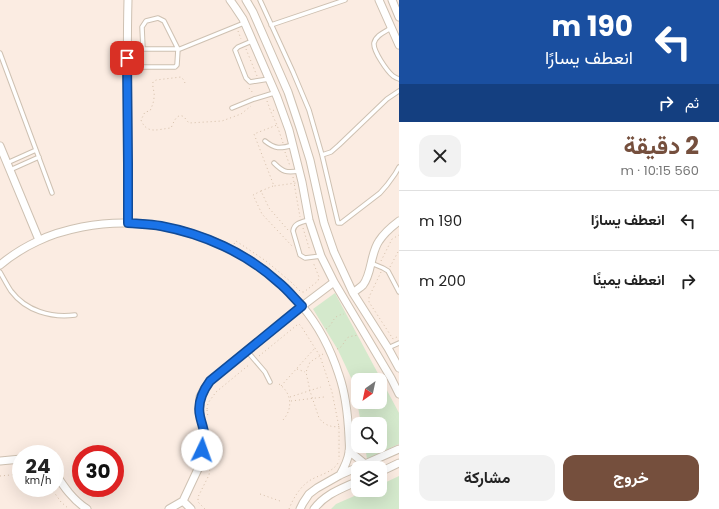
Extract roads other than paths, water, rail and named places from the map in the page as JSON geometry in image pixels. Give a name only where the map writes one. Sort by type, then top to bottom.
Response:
[{"type":"street","points":[[128,0],[128,223]]},
{"type":"street","points":[[230,0],[244,23],[281,108],[300,170],[309,220],[321,256],[334,282],[399,394]]},
{"type":"street","points":[[246,0],[288,92],[308,154],[324,223],[334,252],[353,293],[399,368]]},
{"type":"street","points":[[378,0],[399,45]]},
{"type":"street","points":[[392,0],[399,17]]},
{"type":"street","points":[[276,95],[288,92]]},
{"type":"street","points":[[0,146],[39,240]]},
{"type":"street","points":[[353,293],[363,285],[368,275],[378,241],[399,221]]},
{"type":"street","points":[[0,265],[14,254],[39,240],[68,230],[98,224],[128,223],[161,226],[193,233],[231,250],[253,262],[279,282],[302,306],[319,330],[333,357],[343,385],[349,426],[349,451],[340,475]]},
{"type":"street","points":[[170,509],[183,501],[198,469],[204,434],[199,408],[200,397],[204,389],[210,381],[246,350],[334,282]]},
{"type":"street","points":[[372,461],[399,449]]},
{"type":"street","points":[[349,451],[359,461]]},
{"type":"street","points":[[0,461],[12,460]]},
{"type":"street","points":[[387,469],[399,463]]},
{"type":"street","points":[[300,509],[306,499],[317,488],[351,470]]},
{"type":"street","points":[[314,509],[324,498],[351,484]]},
{"type":"street","points":[[64,487],[75,500],[87,509]]},
{"type":"street","points":[[183,501],[191,509]]},
{"type":"lane","points":[[260,0],[309,110],[322,155],[338,224],[380,192],[391,180],[399,167]]},
{"type":"lane","points":[[271,25],[345,0]]},
{"type":"lane","points":[[127,67],[175,67],[177,65],[178,49],[164,21],[158,18],[146,21],[142,27],[143,49]]},
{"type":"lane","points":[[127,49],[180,49],[244,23]]},
{"type":"lane","points":[[391,28],[379,35],[374,43],[374,48],[383,64],[391,74],[399,79]]},
{"type":"lane","points":[[252,41],[243,44],[235,50],[246,78],[250,82],[269,79]]},
{"type":"lane","points":[[0,53],[52,193]]},
{"type":"lane","points":[[322,155],[331,152],[390,96],[399,91]]},
{"type":"lane","points":[[232,108],[254,99],[276,95]]},
{"type":"lane","points":[[264,141],[274,147],[284,148],[293,145]]},
{"type":"lane","points":[[8,166],[36,150]]},
{"type":"lane","points":[[8,166],[39,157]]},
{"type":"lane","points":[[274,163],[283,171],[291,172],[300,170]]},
{"type":"lane","points":[[309,220],[295,225],[293,228],[300,255],[305,258],[321,256]]},
{"type":"lane","points":[[371,263],[388,271],[399,292]]},
{"type":"lane","points":[[0,272],[17,298],[30,307],[37,311],[52,315],[75,315]]},
{"type":"lane","points":[[388,348],[399,343]]},
{"type":"lane","points":[[246,350],[265,372],[270,382]]}]
